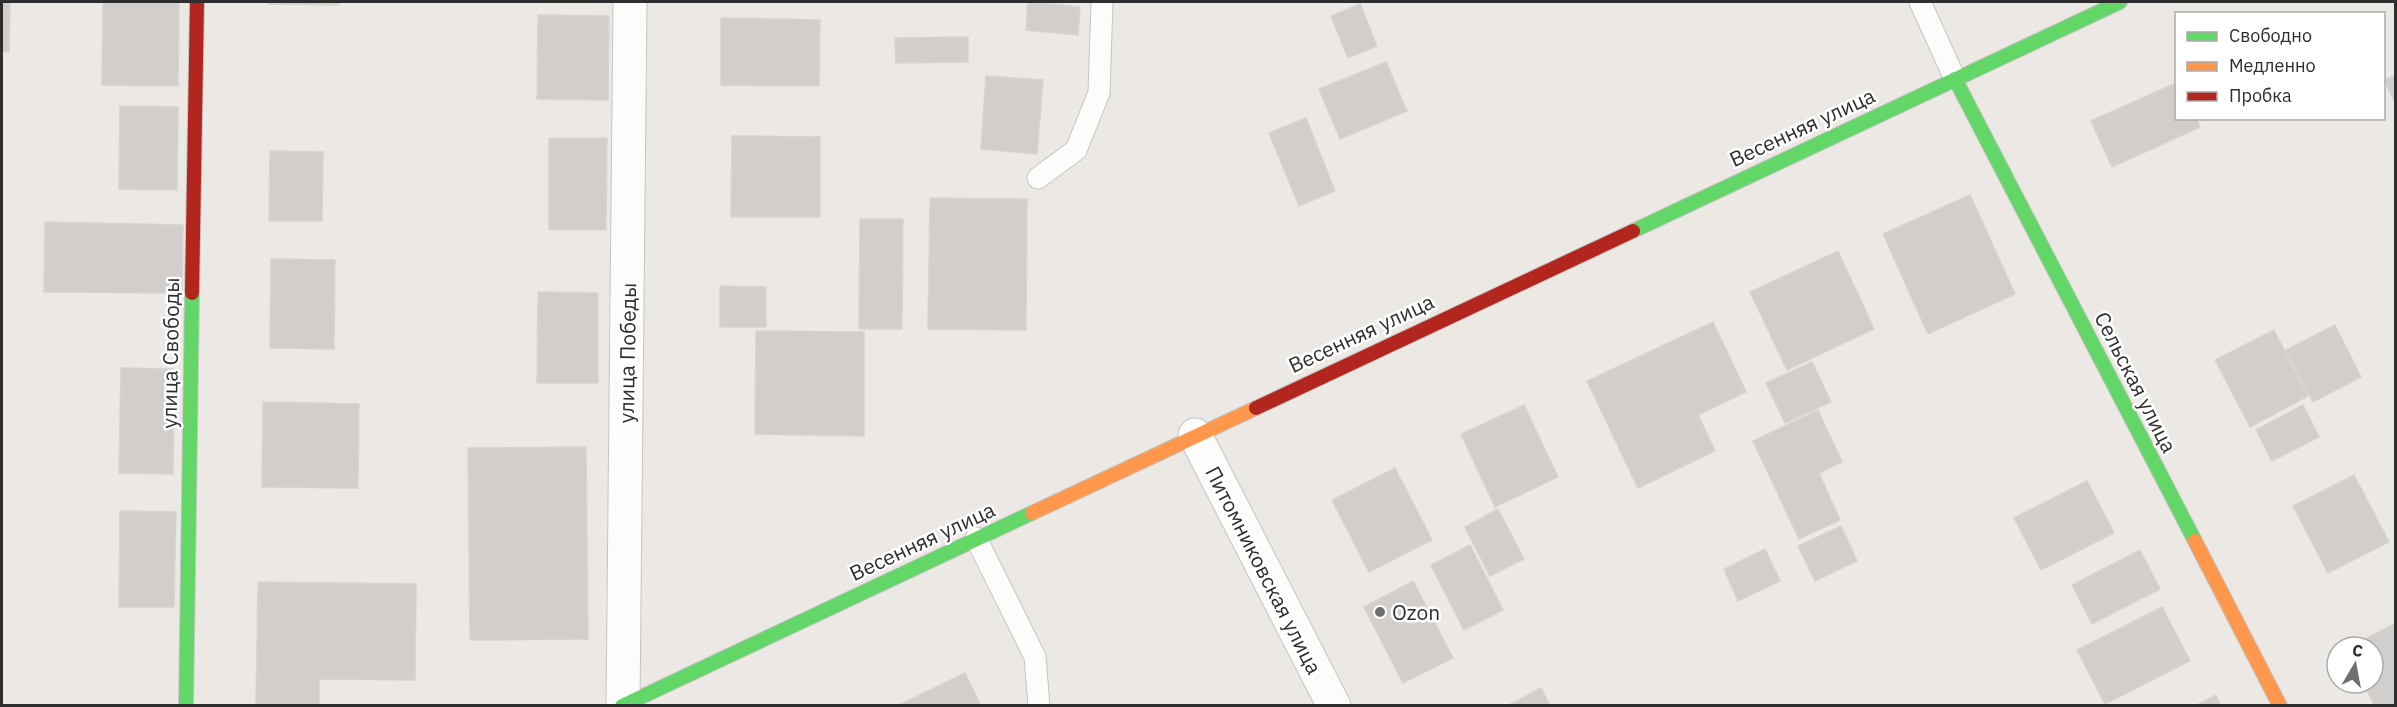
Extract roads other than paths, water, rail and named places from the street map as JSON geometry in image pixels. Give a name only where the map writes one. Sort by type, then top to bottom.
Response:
[{"type":"street","name":"улица Свободы","points":[[186,705],[196,2]]},
{"type":"street","name":"улица Победы","points":[[623,705],[630,2]]},
{"type":"street","name":"Весенняя улица","points":[[623,705],[2120,2]]},
{"type":"street","name":"Сельская улица","points":[[1955,79],[2280,705]]},
{"type":"street","name":"Питомниковская улица","points":[[1194,435],[1334,705]]},
{"type":"lane","points":[[1038,178],[1076,150],[1099,93],[1102,2]]},
{"type":"lane","points":[[1920,2],[1955,79]]},
{"type":"lane","points":[[976,538],[1035,657],[1039,705]]},
{"type":"place","name":"Ozon","points":[[1380,612]]}]
